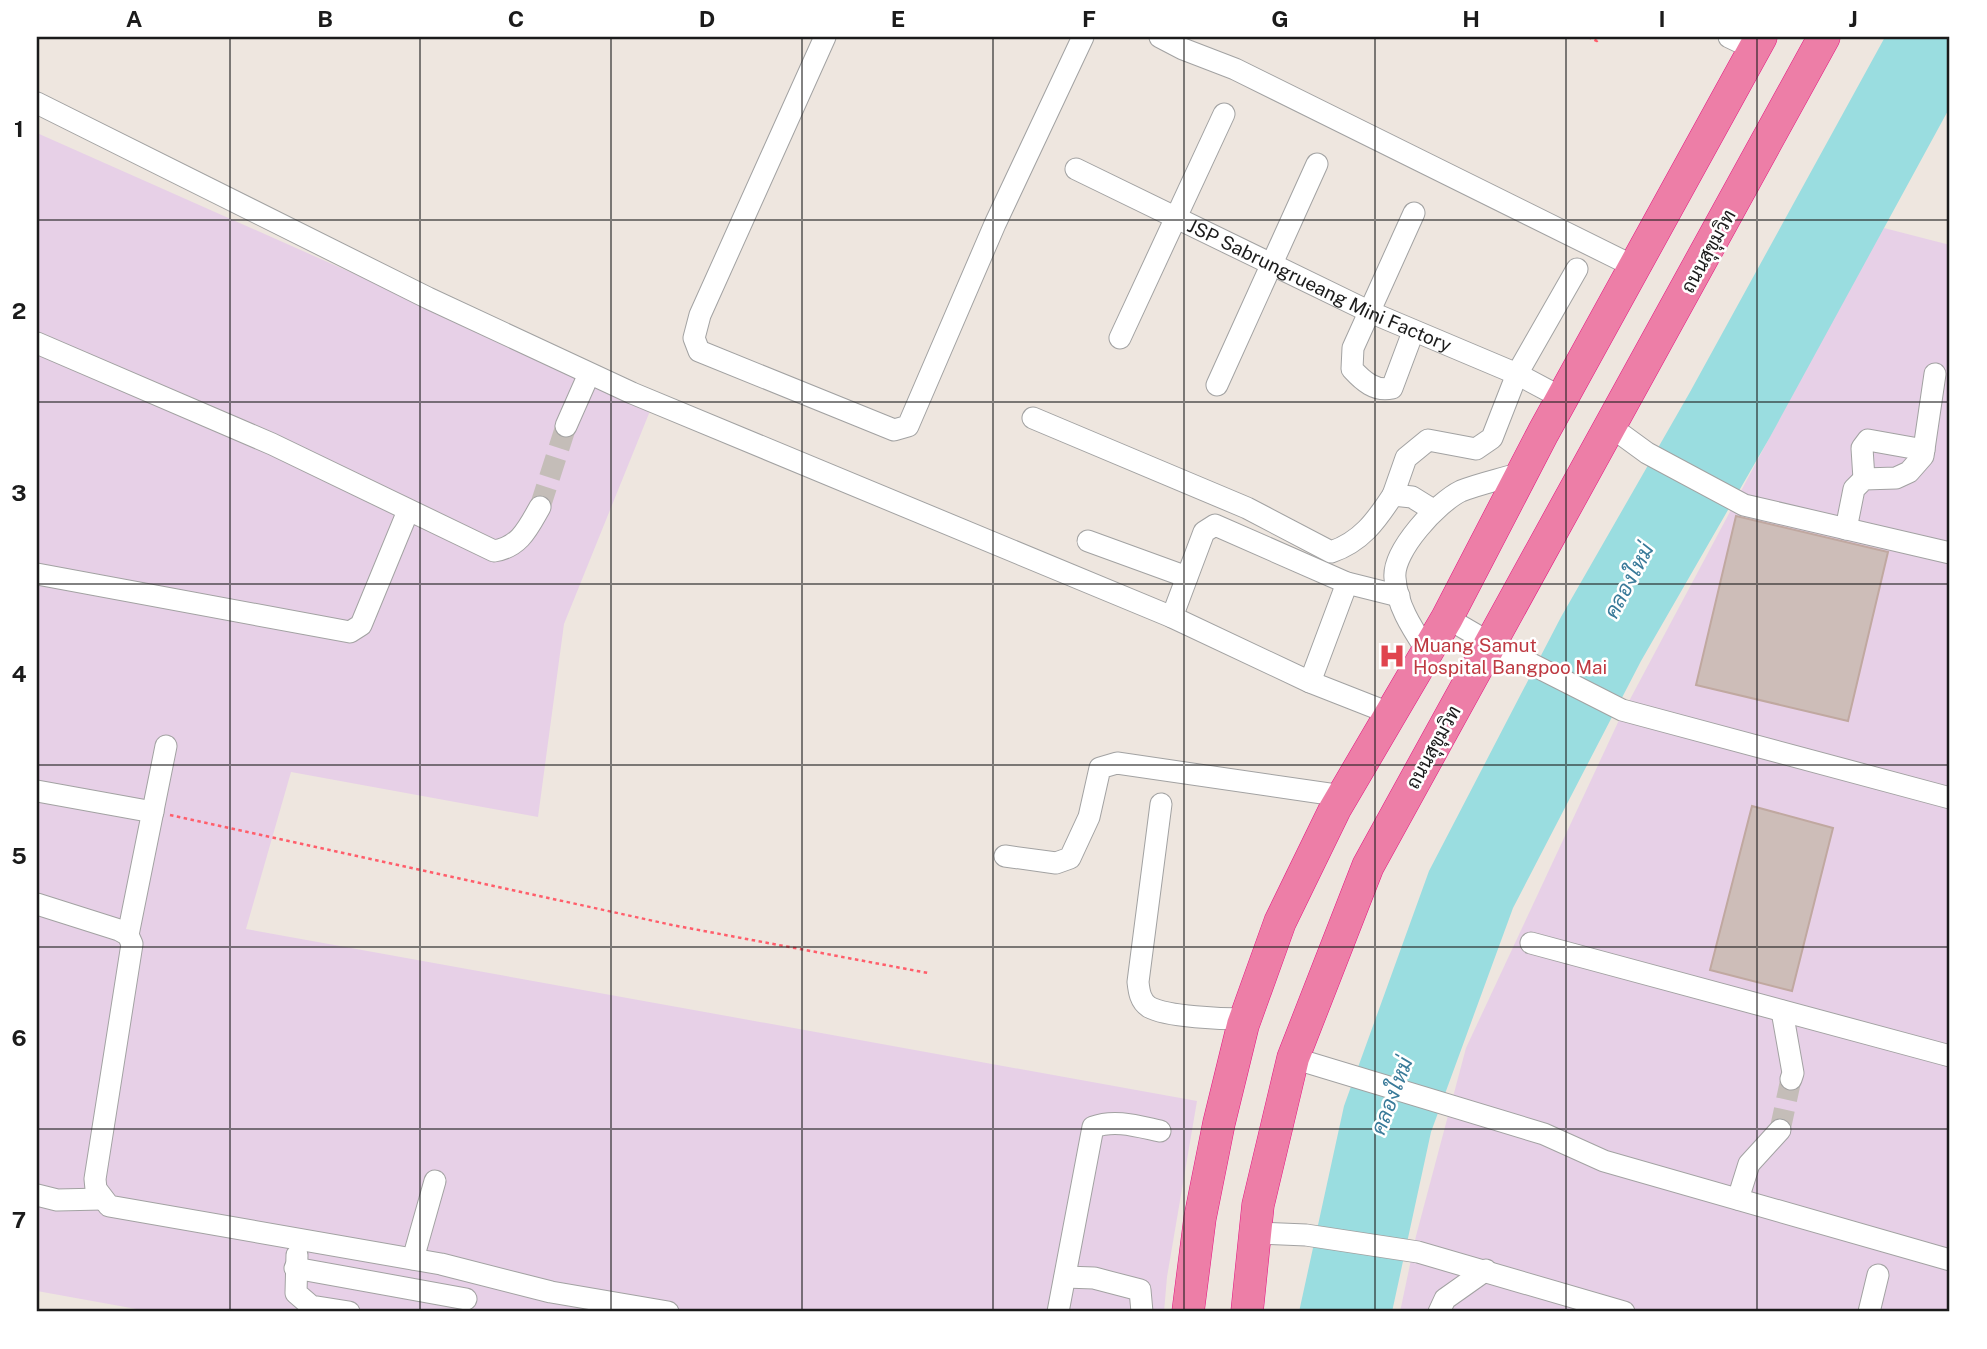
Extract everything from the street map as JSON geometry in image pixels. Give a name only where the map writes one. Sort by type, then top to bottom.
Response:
[{"type":"highway","name":"ถนนสุขุมวิท","points":[[1247,1312],[1254,1233],[1273,1131],[1293,1058],[1368,866],[1824,37]]},
{"type":"highway","points":[[1188,1312],[1200,1218],[1216,1136],[1245,1019],[1280,922],[1343,796],[1389,713],[1447,618],[1562,398],[1635,267],[1748,41]]},
{"type":"street","points":[[825,37],[700,315],[694,338],[699,351],[894,430],[908,426],[995,224],[1083,37]]},
{"type":"street","points":[[1159,37],[1235,69],[1635,267]]},
{"type":"street","points":[[37,103],[428,298],[589,373],[1068,576],[1172,617],[1310,682],[1389,713]]},
{"type":"street","points":[[1121,338],[1224,114]]},
{"type":"street","points":[[1217,385],[1317,164]]},
{"type":"street","name":"JSP Sabrungrueang Mini Factory","points":[[1076,169],[1370,312],[1517,374],[1562,398]]},
{"type":"street","points":[[1413,332],[1392,388],[1382,390],[1363,381],[1352,369],[1353,348],[1414,213]]},
{"type":"street","points":[[1033,418],[1247,508],[1331,552],[1349,546],[1367,531],[1393,495],[1406,458],[1428,440],[1476,449],[1492,438],[1517,374],[1577,269]]},
{"type":"street","points":[[37,343],[272,444],[494,551],[510,548],[527,531],[540,507]]},
{"type":"street","points":[[566,426],[589,373]]},
{"type":"street","points":[[1846,529],[1854,489],[1864,479],[1896,478],[1909,472],[1923,456],[1935,374]]},
{"type":"street","points":[[1610,426],[1647,453],[1744,505],[1950,553]]},
{"type":"street","points":[[1864,479],[1862,448],[1868,440],[1924,450]]},
{"type":"street","points":[[1427,651],[1403,612],[1394,575],[1410,539],[1433,510],[1461,492],[1523,472]]},
{"type":"street","points":[[1393,495],[1412,497],[1433,510]]},
{"type":"street","points":[[37,574],[350,632],[361,625],[408,511]]},
{"type":"street","points":[[1172,617],[1204,532],[1215,525],[1346,583],[1399,596]]},
{"type":"street","points":[[1088,541],[1187,577]]},
{"type":"street","points":[[1310,682],[1346,583]]},
{"type":"street","points":[[1447,618],[1490,643],[1622,710],[1950,798]]},
{"type":"street","points":[[166,746],[128,935],[132,944],[130,962],[95,1180],[102,1199],[109,1206],[141,1214],[414,1259],[551,1292],[667,1312]]},
{"type":"street","points":[[1005,856],[1056,863],[1070,858],[1089,817],[1100,768],[1118,763],[1343,796]]},
{"type":"street","points":[[37,791],[153,811]]},
{"type":"street","points":[[1161,804],[1138,982],[1139,995],[1149,1007],[1202,1018],[1245,1019]]},
{"type":"street","points":[[37,904],[128,935]]},
{"type":"street","points":[[1531,943],[1950,1056]]},
{"type":"street","points":[[1782,1011],[1793,1073],[1791,1079]]},
{"type":"street","points":[[1293,1058],[1325,1071],[1544,1134],[1604,1161],[1950,1260]]},
{"type":"street","points":[[1058,1312],[1093,1127],[1104,1123],[1122,1123],[1160,1131]]},
{"type":"street","points":[[1738,1199],[1749,1164],[1780,1130]]},
{"type":"street","points":[[414,1259],[435,1181]]},
{"type":"street","points":[[37,1195],[57,1200],[102,1199]]},
{"type":"street","points":[[1254,1233],[1306,1236],[1418,1252],[1486,1270],[1569,1305],[1624,1312]]},
{"type":"street","points":[[298,1239],[296,1293],[311,1306],[349,1312]]},
{"type":"street","points":[[295,1268],[465,1306],[471,1272]]},
{"type":"street","points":[[1439,1312],[1445,1299],[1486,1270]]},
{"type":"street","points":[[1868,1312],[1878,1275]]},
{"type":"street","points":[[1065,1277],[1094,1278],[1140,1290],[1142,1312]]},
{"type":"path","points":[[1588,37],[1597,41],[1599,37]]},
{"type":"path","points":[[153,811],[671,925],[928,973]]},
{"type":"shaded area","points":[[37,133],[652,406],[564,624],[538,817],[291,772],[246,929],[1197,1101],[1167,1277],[1164,1312],[153,1312],[37,1291]]},
{"type":"shaded area","points":[[1884,228],[1950,245],[1950,1312],[1400,1312],[1416,1236],[1466,1048],[1620,718],[1862,264]]},
{"type":"water","name":"คลองใหม่","points":[[1885,37],[1950,37],[1950,107],[1770,437],[1641,661],[1513,908],[1431,1132],[1392,1312],[1299,1312],[1344,1106],[1429,871],[1561,617],[1690,392]]},
{"type":"building","points":[[1736,516],[1888,552],[1848,721],[1696,685]]},
{"type":"building","points":[[1752,806],[1833,828],[1792,991],[1710,970]]},
{"type":"tunnel","points":[[540,507],[566,426]]},
{"type":"tunnel","points":[[1780,1130],[1791,1079]]},
{"type":"place","name":"Muang Samut Hospital Bangpoo Mai","points":[[1392,656]]}]
